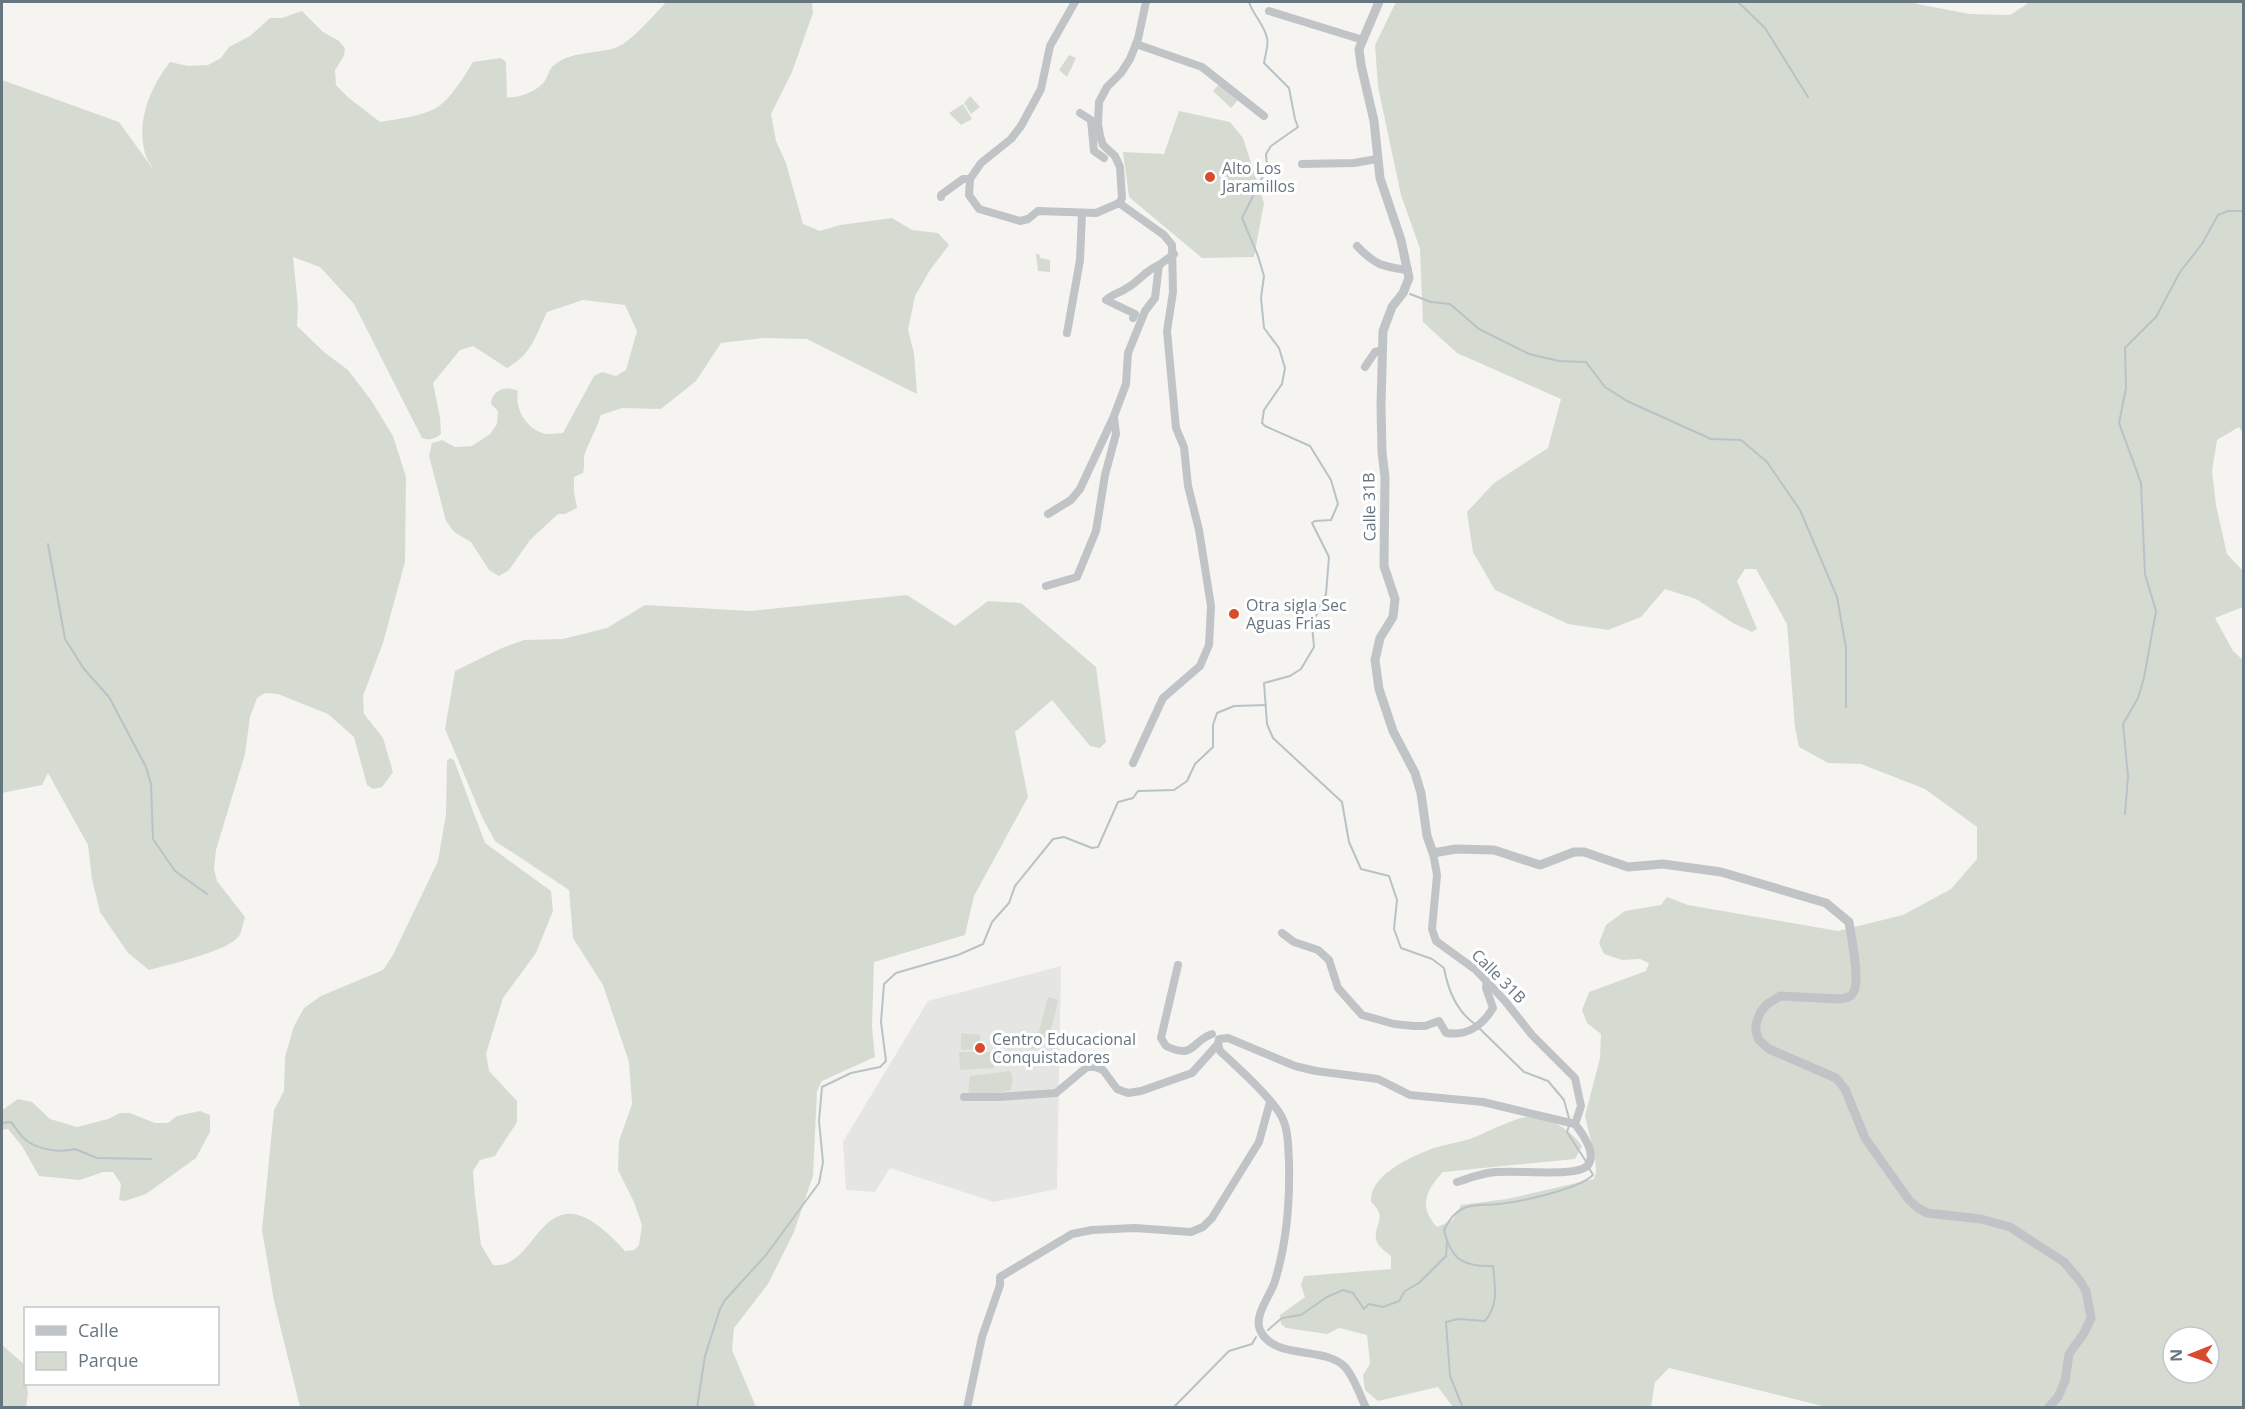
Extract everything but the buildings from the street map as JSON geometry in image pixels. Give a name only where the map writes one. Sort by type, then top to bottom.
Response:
[{"type":"street","points":[[1075,2],[1050,46],[1041,89],[1021,126],[1011,139],[981,163],[970,179],[969,195],[975,205],[983,211],[1020,221],[1028,219],[1038,211],[1082,214],[1102,211],[1119,203],[1122,198],[1120,167],[1115,156],[1103,145],[1098,112],[1102,94],[1121,74],[1136,44],[1146,2]]},
{"type":"street","points":[[1357,246],[1371,261],[1386,268],[1408,270],[1401,240],[1385,197],[1377,159],[1374,121],[1360,65],[1359,49],[1379,2]]},
{"type":"street","points":[[1269,11],[1363,40]]},
{"type":"street","points":[[1136,44],[1202,67],[1263,116]]},
{"type":"street","points":[[1080,113],[1091,120],[1094,151],[1104,158]]},
{"type":"street","points":[[1302,165],[1354,163],[1377,159]]},
{"type":"street","points":[[941,197],[963,179],[970,179]]},
{"type":"street","points":[[1119,203],[1169,239],[1174,254],[1173,302],[1167,331],[1176,428],[1184,447],[1188,486],[1199,530],[1211,606],[1210,637],[1200,666],[1163,698],[1133,763]]},
{"type":"street","points":[[1067,333],[1080,260],[1082,214]]},
{"type":"street","points":[[1133,318],[1135,314],[1106,300],[1126,289],[1151,268],[1174,254]]},
{"type":"street","points":[[1048,514],[1071,500],[1080,489],[1114,416],[1126,384],[1128,353],[1145,311],[1155,298],[1159,265]]},
{"type":"street","name":"Calle 31B","points":[[1408,270],[1409,278],[1403,293],[1392,307],[1385,322],[1383,350],[1381,405],[1385,477],[1384,566],[1395,599],[1393,617],[1380,639],[1375,660],[1379,689],[1393,731],[1415,773],[1421,793],[1427,836],[1437,875],[1432,929],[1434,937],[1445,949],[1467,962],[1487,981],[1532,1035],[1575,1078],[1581,1106],[1571,1123]]},
{"type":"street","points":[[1365,367],[1375,352],[1383,350]]},
{"type":"street","points":[[1046,586],[1077,577],[1096,531],[1105,475],[1116,434],[1114,416]]},
{"type":"street","points":[[1433,853],[1456,849],[1494,850],[1540,865],[1574,852],[1584,852],[1628,867],[1664,864],[1721,872],[1826,903],[1849,921],[1856,978],[1854,992],[1848,998],[1840,999],[1780,996],[1766,1005],[1760,1013],[1756,1024],[1759,1040],[1769,1049],[1836,1078],[1845,1089],[1865,1138],[1918,1208],[1927,1213],[1981,1219],[2010,1227],[2064,1262],[2080,1281],[2086,1291],[2091,1318],[2084,1333],[2069,1354],[2065,1381],[2058,1397],[2048,1407]]},
{"type":"street","points":[[1282,933],[1294,942],[1318,950],[1329,960],[1338,988],[1362,1015],[1394,1024],[1414,1026],[1439,1022],[1446,1033],[1458,1035],[1476,1028],[1493,1008],[1486,988],[1487,981]]},
{"type":"street","points":[[1178,965],[1162,1032],[1163,1042],[1173,1050],[1190,1051],[1212,1034]]},
{"type":"street","points":[[964,1097],[1056,1093],[1087,1067],[1095,1066],[1103,1070],[1117,1089],[1128,1093],[1141,1091],[1192,1073],[1218,1044],[1219,1039],[1228,1038],[1295,1066],[1378,1079],[1410,1095],[1483,1102],[1571,1123],[1590,1149],[1588,1165],[1566,1173],[1489,1172],[1457,1182]]},
{"type":"street","points":[[1218,1044],[1220,1051],[1270,1102],[1284,1120],[1288,1145],[1290,1202],[1281,1258],[1258,1323],[1261,1332],[1277,1345],[1299,1353],[1324,1355],[1337,1361],[1346,1368],[1366,1407]]},
{"type":"street","points":[[967,1407],[982,1338],[1000,1285],[1000,1277],[1072,1234],[1092,1230],[1135,1228],[1191,1232],[1203,1227],[1212,1218],[1259,1142],[1270,1102]]},
{"type":"shaded area","name":"Centro Educacional Conquistadores","points":[[1061,966],[1057,1189],[994,1202],[890,1168],[875,1192],[846,1190],[843,1142],[928,1001]]},
{"type":"green space","points":[[666,2],[812,2],[813,13],[792,72],[771,114],[776,141],[786,163],[803,224],[820,231],[840,225],[892,218],[912,230],[938,233],[949,245],[930,270],[915,296],[908,330],[914,353],[917,394],[807,339],[764,338],[721,343],[696,381],[661,409],[622,408],[601,415],[585,453],[583,473],[574,477],[577,508],[565,514],[558,514],[530,540],[509,570],[499,576],[489,570],[471,542],[454,532],[446,521],[429,456],[432,443],[442,440],[455,447],[472,446],[490,434],[497,424],[498,411],[491,404],[492,399],[497,392],[504,389],[518,391],[520,412],[534,429],[548,434],[563,433],[594,376],[602,372],[616,376],[626,370],[637,331],[625,305],[583,300],[547,312],[527,351],[507,368],[473,346],[460,350],[433,383],[441,434],[428,439],[422,438],[354,304],[320,267],[293,257],[298,306],[297,326],[324,352],[348,370],[371,400],[393,436],[406,477],[405,562],[383,643],[363,696],[364,714],[383,738],[393,772],[382,787],[373,789],[367,785],[354,737],[328,714],[278,694],[265,693],[257,698],[250,717],[245,754],[216,850],[214,869],[217,881],[245,917],[240,934],[233,942],[211,952],[149,970],[128,953],[100,912],[92,879],[88,845],[48,773],[42,785],[2,793],[2,80],[119,122],[153,169],[146,155],[142,129],[147,104],[163,71],[170,62],[188,66],[208,65],[221,58],[229,47],[250,36],[270,18],[282,18],[302,11],[323,32],[339,41],[345,48],[344,56],[335,70],[336,85],[380,122],[419,115],[439,106],[453,92],[473,62],[501,58],[506,62],[507,97],[527,94],[541,85],[552,67],[559,61],[575,55],[621,46],[642,28]]},
{"type":"green space","points":[[1396,2],[1914,2],[1970,14],[2010,15],[2028,2],[2243,2],[2243,433],[2239,427],[2217,440],[2212,471],[2216,505],[2227,554],[2244,572],[2243,607],[2215,618],[2233,651],[2244,661],[2243,1407],[1826,1407],[1669,1368],[1655,1382],[1651,1407],[1453,1407],[1438,1387],[1378,1401],[1365,1390],[1363,1375],[1370,1364],[1367,1335],[1339,1328],[1327,1334],[1286,1328],[1281,1324],[1280,1315],[1305,1297],[1301,1285],[1304,1276],[1391,1269],[1391,1256],[1377,1242],[1376,1231],[1380,1218],[1371,1202],[1372,1192],[1384,1175],[1404,1161],[1434,1148],[1470,1139],[1527,1117],[1551,1121],[1565,1129],[1582,1146],[1575,1159],[1443,1172],[1432,1185],[1426,1199],[1431,1220],[1437,1227],[1453,1220],[1461,1205],[1507,1199],[1594,1179],[1595,1157],[1585,1116],[1600,1058],[1601,1034],[1587,1023],[1582,1010],[1589,992],[1646,971],[1649,963],[1640,959],[1622,960],[1604,954],[1599,943],[1606,925],[1625,911],[1661,905],[1667,897],[1688,905],[1838,931],[1903,915],[1951,889],[1977,859],[1977,827],[1925,789],[1861,764],[1828,763],[1799,747],[1795,727],[1787,624],[1756,569],[1745,569],[1737,581],[1757,629],[1752,632],[1733,623],[1696,599],[1665,589],[1641,617],[1608,630],[1568,624],[1495,590],[1473,552],[1467,512],[1494,483],[1548,448],[1561,399],[1457,353],[1423,322],[1420,249],[1401,195],[1378,87],[1375,45]]},
{"type":"green space","points":[[1069,55],[1076,58],[1067,77],[1059,70]]},
{"type":"green space","points":[[1220,83],[1239,99],[1231,108],[1213,91]]},
{"type":"green space","points":[[970,96],[980,107],[971,114],[964,103]]},
{"type":"green space","points":[[963,104],[972,119],[961,125],[949,113]]},
{"type":"green space","points":[[1179,111],[1230,122],[1243,138],[1264,203],[1254,257],[1202,258],[1129,197],[1123,152],[1164,154]]},
{"type":"green space","points":[[1036,254],[1039,254],[1040,258],[1050,260],[1050,272],[1038,271]]},
{"type":"green space","points":[[907,595],[955,626],[988,601],[1021,603],[1096,667],[1106,742],[1100,748],[1090,746],[1052,700],[1015,732],[1028,797],[974,896],[965,935],[874,962],[872,1027],[875,1057],[822,1081],[817,1091],[813,1176],[794,1232],[768,1284],[734,1328],[732,1350],[756,1407],[300,1407],[274,1301],[262,1230],[274,1110],[284,1091],[285,1057],[294,1026],[304,1008],[321,996],[383,970],[393,955],[438,861],[446,814],[447,761],[450,758],[454,760],[485,843],[551,891],[553,911],[536,953],[503,998],[486,1054],[489,1071],[517,1101],[517,1122],[495,1156],[480,1160],[473,1171],[481,1245],[493,1265],[509,1262],[522,1252],[546,1225],[559,1216],[576,1214],[597,1225],[625,1251],[634,1250],[639,1245],[642,1225],[634,1202],[618,1170],[619,1141],[632,1104],[629,1062],[603,985],[573,938],[569,890],[495,841],[482,817],[445,729],[455,671],[524,640],[563,639],[607,628],[645,605],[751,611]]},
{"type":"green space","points":[[1048,997],[1058,1000],[1053,1023],[1043,1043],[1030,1049],[1029,1041],[1039,1031]]},
{"type":"green space","points":[[961,1033],[980,1035],[980,1049],[961,1050]]},
{"type":"green space","points":[[959,1052],[992,1052],[994,1068],[960,1070]]},
{"type":"green space","points":[[1010,1071],[1013,1077],[1011,1090],[986,1095],[968,1094],[970,1076]]},
{"type":"green space","points":[[18,1099],[32,1102],[50,1119],[77,1127],[108,1119],[120,1113],[130,1113],[155,1123],[168,1123],[177,1116],[200,1111],[210,1115],[210,1132],[196,1158],[146,1194],[125,1201],[119,1200],[121,1184],[113,1172],[103,1172],[80,1180],[39,1176],[22,1146],[8,1129],[2,1130],[2,1108],[4,1109]]},
{"type":"green space","points":[[2,1345],[24,1364],[24,1385],[27,1385],[28,1393],[26,1407],[2,1407]]},
{"type":"waterway","points":[[1249,2],[1267,38],[1264,63],[1289,88],[1298,127],[1271,146],[1266,154],[1267,168],[1242,218],[1264,276],[1261,298],[1264,328],[1279,348],[1285,368],[1282,384],[1264,410],[1262,423],[1310,446],[1331,480],[1338,504],[1331,520],[1312,523],[1329,557],[1326,594],[1312,625],[1314,647],[1301,669],[1290,676],[1264,683],[1267,724],[1273,738],[1342,802],[1349,842],[1361,869],[1389,876],[1397,900],[1394,929],[1401,948],[1432,959],[1444,968],[1454,999],[1468,1019],[1475,1024]]},
{"type":"waterway","points":[[1738,2],[1765,28],[1808,97]]},
{"type":"waterway","points":[[2125,814],[2128,776],[2123,724],[2138,698],[2144,678],[2156,611],[2145,574],[2141,483],[2119,423],[2126,388],[2125,348],[2156,317],[2180,272],[2202,244],[2218,215],[2228,211],[2244,211]]},
{"type":"waterway","points":[[1410,294],[1431,302],[1450,304],[1479,329],[1529,354],[1559,361],[1586,362],[1605,387],[1627,401],[1711,439],[1741,440],[1767,462],[1800,510],[1837,597],[1846,648],[1846,707]]},
{"type":"waterway","points":[[48,544],[65,639],[84,669],[109,697],[146,767],[151,784],[153,839],[175,871],[207,894]]},
{"type":"waterway","points":[[697,1408],[705,1356],[720,1309],[725,1300],[766,1255],[819,1183],[823,1162],[819,1121],[822,1087],[851,1073],[880,1067],[886,1061],[881,1022],[884,984],[896,973],[958,955],[983,944],[992,922],[1009,903],[1015,886],[1053,839],[1064,837],[1092,848],[1098,847],[1118,802],[1133,798],[1138,791],[1174,790],[1187,781],[1195,764],[1213,747],[1213,725],[1217,713],[1234,706],[1266,705]]},
{"type":"waterway","points":[[1479,1028],[1524,1072],[1548,1081],[1564,1100],[1570,1122],[1567,1132],[1587,1163]]},
{"type":"waterway","points":[[2,1123],[11,1122],[25,1139],[44,1149],[63,1151],[75,1149],[97,1158],[151,1159]]},
{"type":"waterway","points":[[1463,1408],[1450,1376],[1446,1322],[1458,1319],[1485,1321],[1494,1302],[1494,1273],[1493,1266],[1474,1265],[1460,1260],[1451,1248],[1444,1230],[1454,1215],[1466,1207],[1521,1201],[1563,1190],[1593,1175],[1589,1168]]},
{"type":"waterway","points":[[1268,1330],[1282,1318],[1301,1315],[1327,1297],[1343,1290],[1353,1293],[1364,1309],[1369,1304],[1383,1307],[1399,1301],[1405,1291],[1419,1283],[1446,1256],[1447,1242]]},
{"type":"waterway","points":[[1173,1408],[1229,1351],[1252,1344],[1256,1337]]},
{"type":"place","name":"Alto Los Jaramillos","points":[[1210,177]]},
{"type":"place","name":"Otra sigla Sec Aguas Frias","points":[[1234,614]]},
{"type":"place","name":"Centro Educacional Conquistadores","points":[[980,1048]]}]
